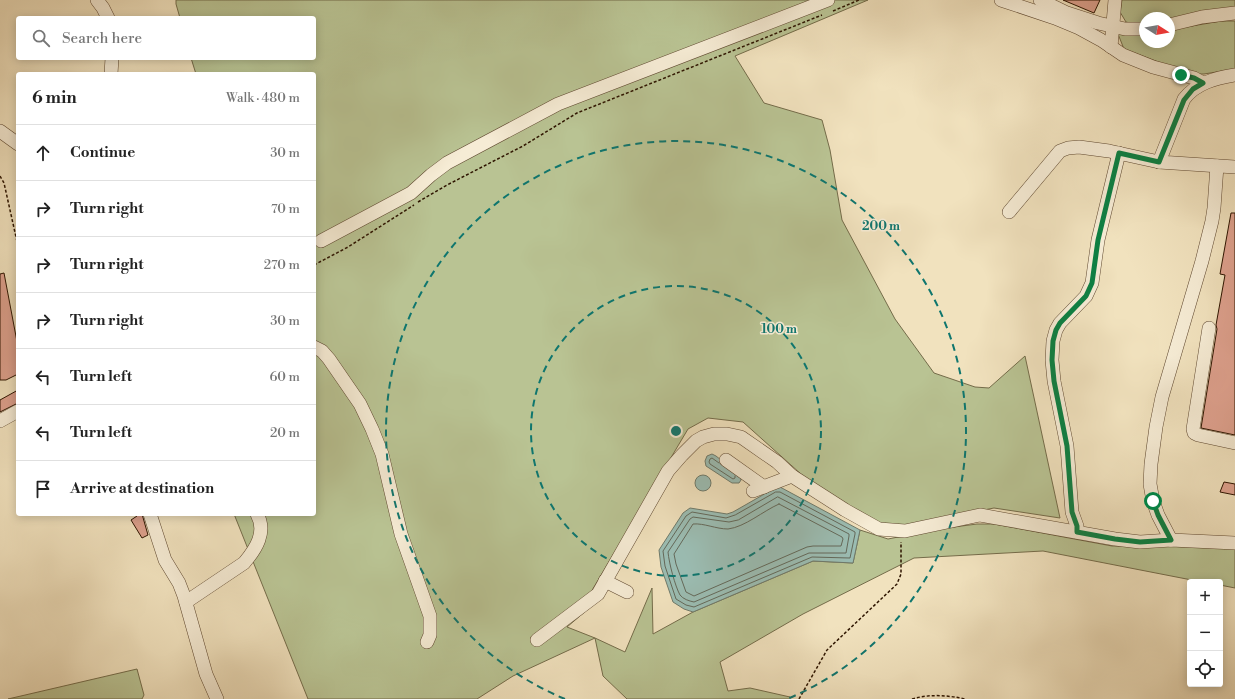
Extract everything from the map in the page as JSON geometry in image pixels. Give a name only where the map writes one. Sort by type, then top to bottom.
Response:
[{"type":"street","points":[[97,0],[107,16]]},
{"type":"street","points":[[320,241],[411,193],[447,163],[558,104],[828,0]]},
{"type":"street","points":[[1001,0],[1079,28],[1123,55],[1153,67],[1194,78],[1203,83]]},
{"type":"street","points":[[1040,0],[1067,13],[1098,23],[1125,29],[1139,29]]},
{"type":"street","points":[[1111,47],[1115,0]]},
{"type":"street","points":[[1175,24],[1202,17],[1235,13]]},
{"type":"street","points":[[111,72],[112,60]]},
{"type":"street","points":[[1159,162],[1184,100],[1193,89],[1203,83],[1235,74]]},
{"type":"street","points":[[1009,212],[1060,151],[1068,148],[1079,147],[1119,153],[1159,162],[1235,167]]},
{"type":"street","points":[[1077,532],[1077,526],[1072,512],[1067,446],[1054,381],[1052,360],[1053,341],[1060,323],[1086,296],[1092,283],[1098,240],[1119,153]]},
{"type":"street","points":[[1171,540],[1158,515],[1153,501],[1150,484],[1151,464],[1162,397],[1196,282],[1212,221],[1216,166]]},
{"type":"street","points":[[1209,328],[1193,428],[1194,433],[1198,436],[1235,442]]},
{"type":"street","points":[[316,348],[322,351],[329,359],[360,404],[382,454],[401,534],[430,616],[430,636],[427,642]]},
{"type":"street","points":[[0,421],[16,412]]},
{"type":"street","points":[[537,640],[598,594],[668,471],[696,441],[714,434],[727,434],[740,437],[777,462],[792,476],[845,510],[879,528],[905,531],[980,515],[1115,539],[1140,542],[1171,540],[1235,542]]},
{"type":"street","points":[[726,460],[759,489],[792,476]]},
{"type":"street","points":[[151,516],[165,560],[179,584],[186,602],[206,674],[217,699]]},
{"type":"street","points":[[186,602],[248,559],[260,538],[260,524],[258,516]]},
{"type":"street","points":[[605,581],[626,592]]},
{"type":"path","points":[[316,264],[348,247],[447,185],[523,146],[577,113],[859,0]]},
{"type":"path","points":[[0,176],[4,183],[16,237]]},
{"type":"path","points":[[800,699],[827,650],[897,584],[901,574],[901,530]]},
{"type":"path","points":[[912,699],[921,696],[965,699]]},
{"type":"green space","points":[[176,0],[868,0],[735,56],[764,103],[822,120],[830,150],[842,220],[895,319],[934,373],[975,387],[989,388],[1025,356],[1060,518],[994,508],[901,526],[882,525],[811,483],[743,422],[708,418],[688,429],[591,592],[594,604],[567,627],[595,638],[513,676],[477,699],[308,699],[235,516],[316,516],[316,72],[195,72],[192,60],[316,60],[316,16],[179,16]]},
{"type":"green space","points":[[1122,0],[1235,0],[1235,10],[1175,21],[1175,12],[1139,12],[1139,25],[1126,22],[1120,12]]},
{"type":"green space","points":[[1221,21],[1235,21],[1235,69],[1200,74],[1174,68],[1124,49],[1118,34],[1139,34],[1139,48],[1175,48],[1175,29]]},
{"type":"green space","points":[[977,524],[994,524],[1112,546],[1165,546],[1235,549],[1235,588],[1223,586],[1223,579],[1187,579],[1043,551],[914,558],[803,614],[720,662],[728,691],[750,688],[790,697],[790,699],[627,699],[603,676],[595,638],[625,652],[652,588],[653,634],[693,612],[813,561],[853,563],[860,530],[888,539],[939,529]]},
{"type":"green space","points":[[137,669],[144,695],[142,699],[8,699]]},
{"type":"water","points":[[712,454],[741,476],[739,483],[732,483],[706,466],[705,461],[707,456]]},
{"type":"water","points":[[703,475],[709,477],[711,483],[709,489],[703,491],[697,489],[695,483],[697,477]]},
{"type":"water","points":[[780,487],[860,530],[853,563],[813,561],[693,612],[684,609],[673,602],[661,567],[659,550],[683,513],[690,508],[727,514],[775,488]]},
{"type":"building","points":[[1063,0],[1100,0],[1094,13]]},
{"type":"building","points":[[1231,213],[1235,213],[1235,435],[1201,428],[1225,275],[1220,274]]},
{"type":"building","points":[[4,273],[16,336],[16,375],[6,380],[0,380],[0,274]]},
{"type":"building","points":[[16,391],[16,404],[0,412],[0,400]]},
{"type":"building","points":[[1224,482],[1235,484],[1235,495],[1220,492]]},
{"type":"building","points":[[137,516],[143,516],[148,535],[142,538],[131,520]]},
{"type":"route","points":[[1153,501],[1158,515],[1171,540],[1140,542],[1077,532],[1077,526],[1072,512],[1067,446],[1054,381],[1052,360],[1053,341],[1060,323],[1086,296],[1092,283],[1098,240],[1119,153],[1159,162],[1184,100],[1193,89],[1203,83],[1194,78],[1181,75]]}]
